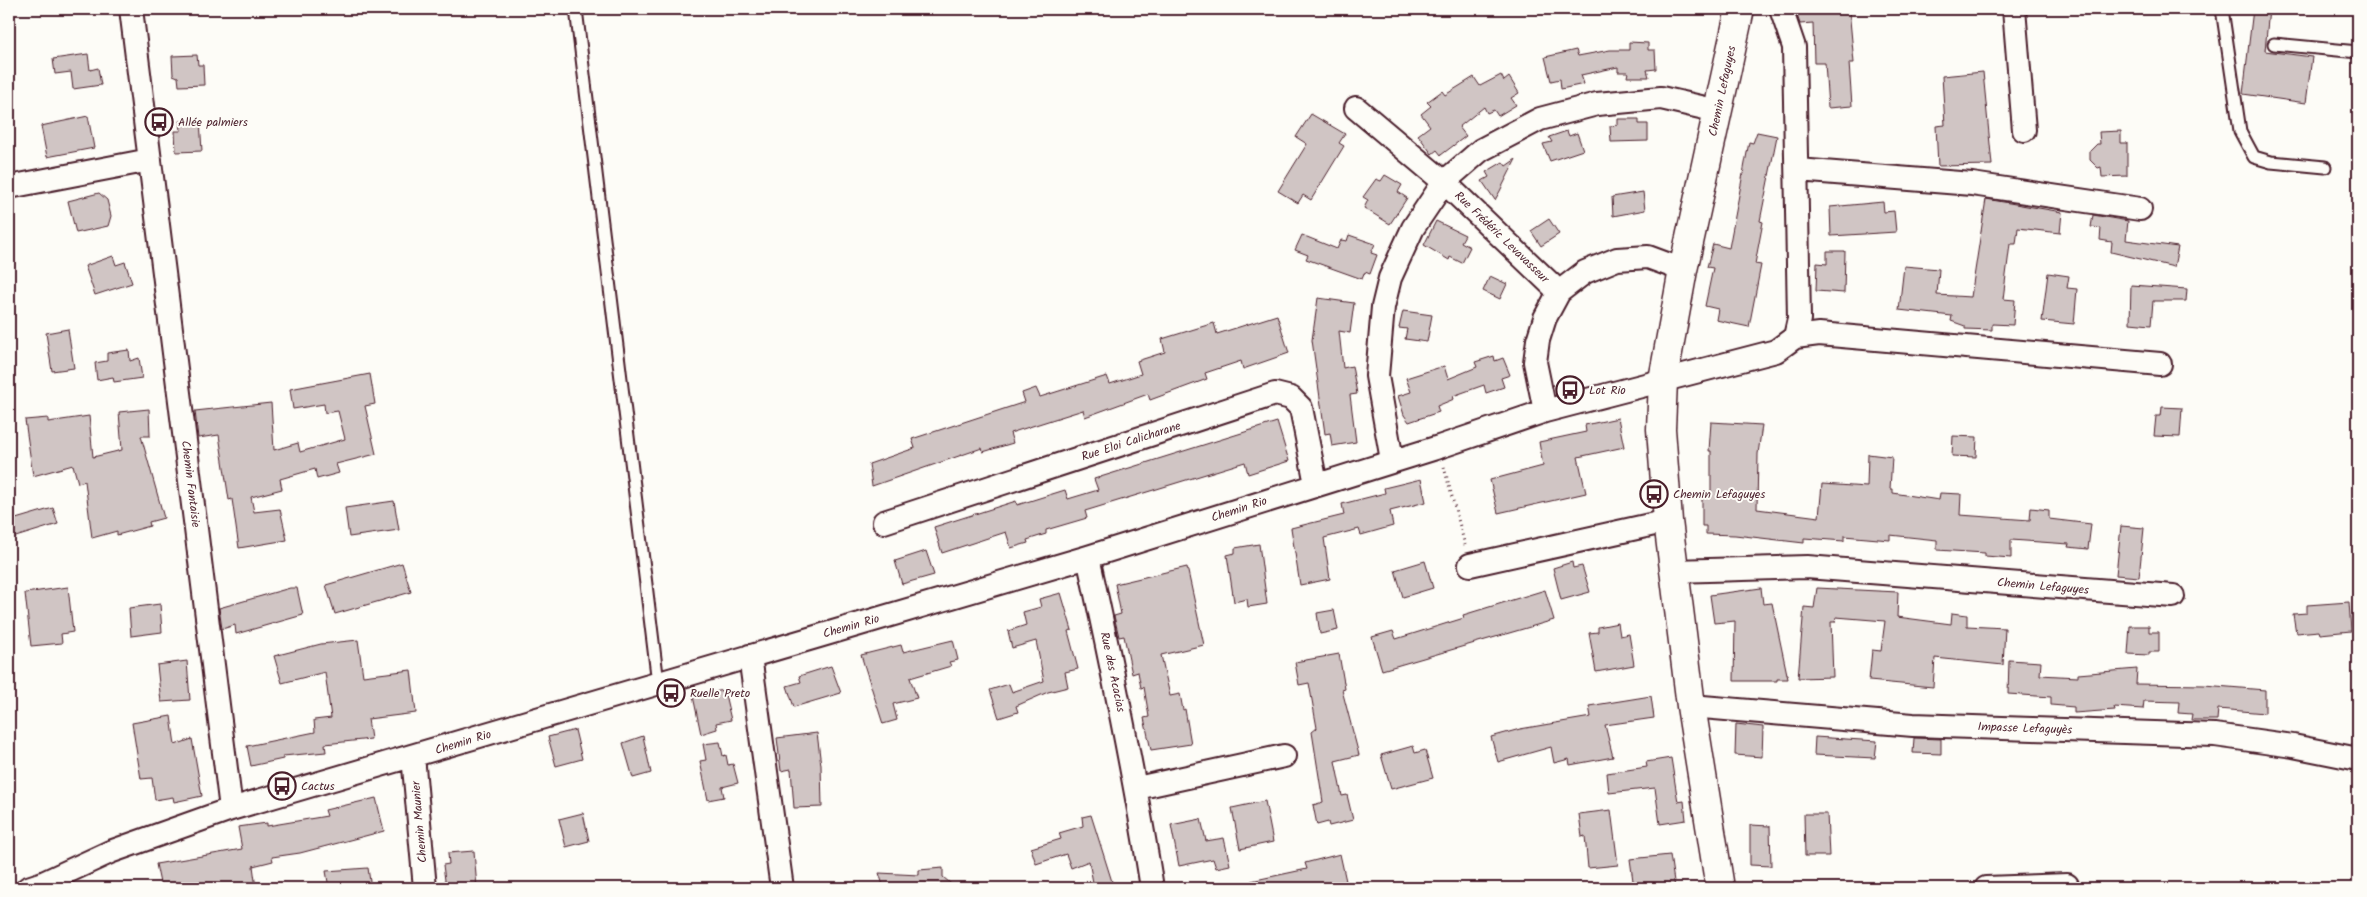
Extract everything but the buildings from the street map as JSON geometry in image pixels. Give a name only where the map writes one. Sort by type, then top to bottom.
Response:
[{"type":"main road","name":"Chemin Lefaguyes","points":[[1720,888],[1691,706],[1668,521],[1661,428],[1663,380],[1683,270],[1740,9]]},
{"type":"street","name":"Chemin Fantaisie","points":[[131,9],[231,809]]},
{"type":"street","points":[[1781,9],[1794,47],[1798,170],[1799,319],[1794,337]]},
{"type":"street","points":[[2014,9],[2024,130]]},
{"type":"street","name":"Rue Frédéric Levavasseur","points":[[1392,460],[1377,376],[1383,307],[1390,278],[1413,228],[1444,182],[1481,150],[1540,119],[1597,104],[1661,98],[1718,112]]},
{"type":"street","name":"Rue Frédéric Levavasseur","points":[[1356,108],[1444,182],[1560,292]]},
{"type":"street","points":[[9,187],[150,160]]},
{"type":"street","points":[[1798,170],[1972,184],[2140,209]]},
{"type":"street","name":"Rue Frédéric Levavasseur","points":[[1545,411],[1535,362],[1536,354],[1545,318],[1560,292],[1586,272],[1617,259],[1648,258],[1683,270]]},
{"type":"street","points":[[1663,380],[1776,351],[1794,337],[1819,334],[2160,364]]},
{"type":"street","name":"Chemin Rio","points":[[38,887],[110,852],[231,809],[1088,557],[1392,460],[1439,447],[1545,411],[1663,380]]},
{"type":"street","name":"Rue Eloi Calicharane","points":[[884,522],[1275,394],[1291,398],[1301,408],[1316,484]]},
{"type":"street","points":[[1470,565],[1668,521]]},
{"type":"street","name":"Rue des Acacias","points":[[1088,557],[1137,788],[1152,888]]},
{"type":"street","name":"Chemin Lefaguyes","points":[[1674,571],[1807,567],[2173,596]]},
{"type":"street","points":[[750,656],[782,888]]},
{"type":"street","name":"Impasse Lefaguyès","points":[[1691,706],[1913,725],[2215,735],[2293,746],[2358,759]]},
{"type":"street","name":"Chemin Maunier","points":[[413,756],[425,888]]},
{"type":"street","points":[[1137,788],[1284,756]]},
{"type":"street","points":[[1986,888],[2067,885]]},
{"type":"lane","points":[[576,9],[658,684]]},
{"type":"lane","points":[[2222,9],[2240,131],[2254,157],[2271,162],[2325,167]]},
{"type":"lane","points":[[2274,44],[2358,52]]},
{"type":"path","points":[[1439,447],[1470,565]]},
{"type":"place","name":"Allée palmiers","points":[[159,122]]},
{"type":"place","name":"Lot Rio","points":[[1570,390]]},
{"type":"place","name":"Chemin Lefaguyes","points":[[1654,494]]},
{"type":"place","name":"Ruelle Preto","points":[[671,693]]},
{"type":"place","name":"Cactus","points":[[282,786]]}]
